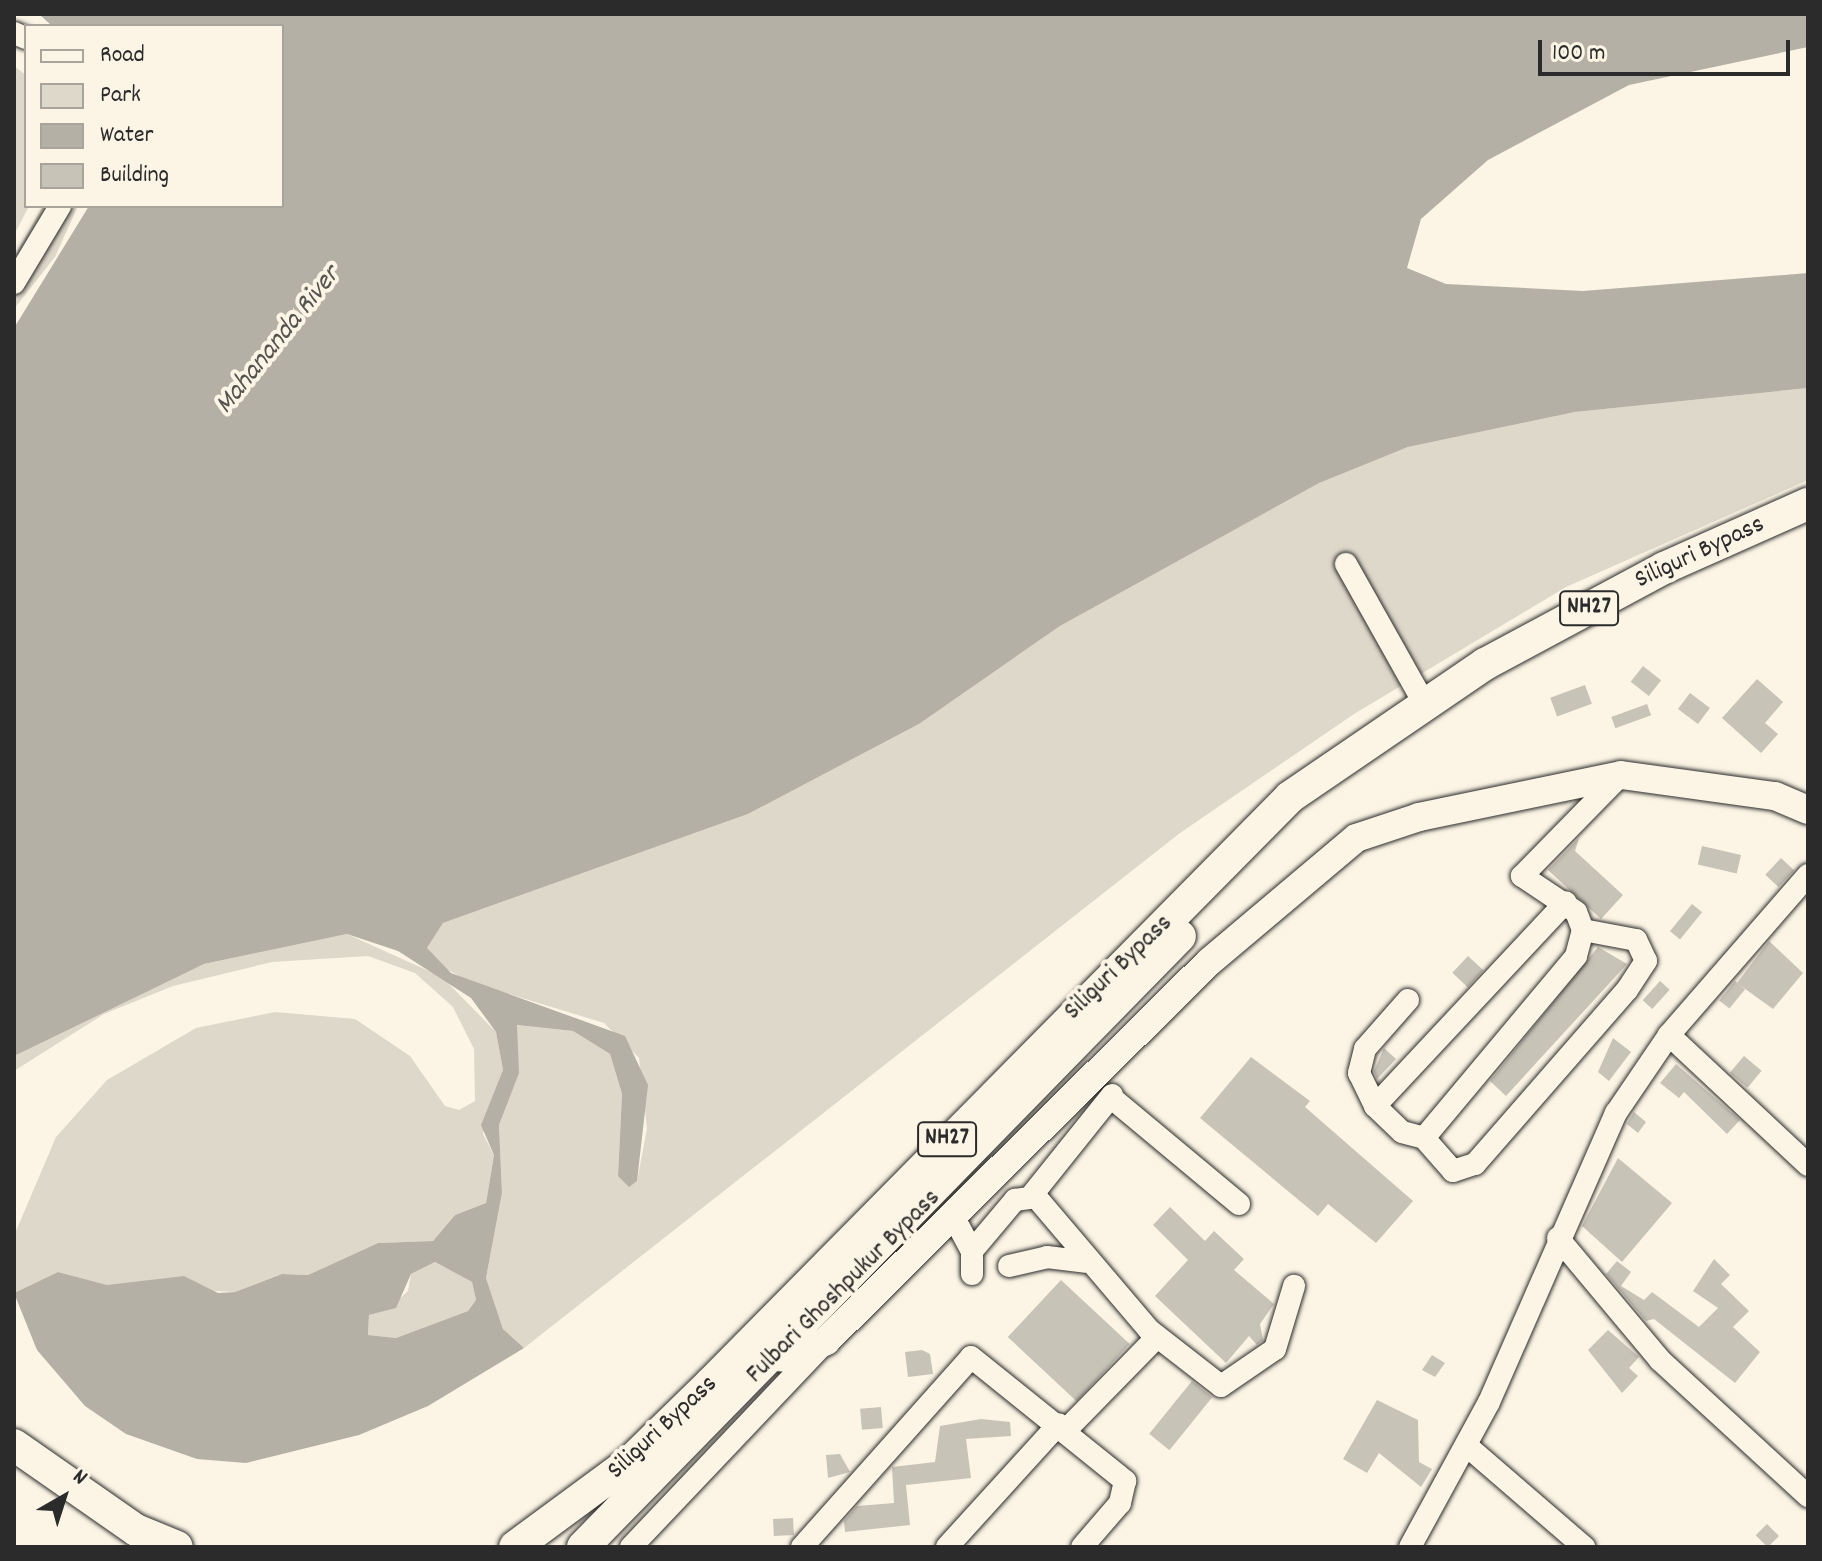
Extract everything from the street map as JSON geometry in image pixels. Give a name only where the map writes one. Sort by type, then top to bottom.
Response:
[{"type":"highway","name":"Siliguri Bypass","points":[[515,1547],[629,1463],[1290,797],[1423,701],[1664,568],[1808,504]]},
{"type":"highway","name":"Fulbari Ghoshpukur Bypass","points":[[583,1547],[775,1357],[1167,952],[1257,845],[1382,732]]},
{"type":"highway","points":[[14,1445],[136,1530],[177,1547]]},
{"type":"main road","points":[[775,1357],[790,1358],[826,1341],[1090,1075],[1257,916],[1341,849],[1419,817],[1621,775],[1775,796],[1808,810]]},
{"type":"street","points":[[14,283],[59,208]]},
{"type":"street","points":[[1346,564],[1423,701]]},
{"type":"street","points":[[1408,1000],[1360,1062],[1375,1106],[1402,1132],[1424,1138],[1453,1171],[1475,1164],[1627,990],[1646,961],[1636,940],[1583,930],[1566,902],[1522,876],[1621,775]]},
{"type":"street","points":[[1410,1547],[1467,1446],[1616,1113],[1669,1035],[1808,875]]},
{"type":"street","points":[[1375,1106],[1566,902]]},
{"type":"street","points":[[1424,1138],[1572,963],[1583,930]]},
{"type":"street","points":[[1669,1035],[1808,1165]]},
{"type":"street","points":[[972,1251],[1015,1200],[1032,1195],[1112,1097],[1239,1204]]},
{"type":"street","points":[[1032,1195],[1086,1262],[1157,1337],[1212,1382],[1226,1385],[1275,1349],[1294,1286]]},
{"type":"street","points":[[959,1227],[972,1251],[972,1274]]},
{"type":"street","points":[[1558,1238],[1660,1360],[1808,1496]]},
{"type":"street","points":[[1009,1266],[1047,1257],[1086,1262]]},
{"type":"street","points":[[947,1547],[1062,1427],[1157,1337]]},
{"type":"street","points":[[631,1547],[826,1341]]},
{"type":"street","points":[[802,1547],[971,1357],[1062,1427],[1125,1481],[1120,1503],[1082,1547]]},
{"type":"street","points":[[1467,1446],[1584,1547]]},
{"type":"green space","points":[[14,66],[24,74],[24,208],[28,208],[14,235]]},
{"type":"green space","points":[[42,208],[77,208],[55,257],[14,309],[14,257]]},
{"type":"green space","points":[[1808,388],[1808,480],[1566,587],[1354,714],[1180,833],[524,1348],[503,1329],[486,1278],[502,1193],[499,1125],[518,1073],[516,1025],[573,1031],[610,1054],[622,1094],[618,1176],[637,1181],[647,1129],[639,1058],[604,1023],[470,982],[437,964],[427,948],[443,923],[748,814],[919,724],[1060,626],[1319,482],[1408,447],[1575,412]]},
{"type":"green space","points":[[347,934],[442,977],[496,1032],[503,1070],[483,1134],[494,1155],[486,1203],[455,1215],[433,1241],[378,1243],[308,1275],[282,1274],[235,1292],[106,1285],[58,1272],[14,1293],[16,1231],[56,1137],[107,1080],[196,1028],[275,1012],[355,1019],[410,1056],[445,1106],[459,1110],[475,1101],[474,1049],[453,1007],[415,973],[368,956],[272,962],[173,986],[104,1014],[14,1071],[14,1056],[48,1034],[204,964]]},
{"type":"green space","points":[[435,1262],[472,1282],[476,1300],[468,1311],[396,1338],[368,1335],[369,1315],[387,1310],[408,1291],[411,1274]]},
{"type":"water","name":"Mahananda River","points":[[39,14],[1808,14],[1808,47],[1629,85],[1488,160],[1421,219],[1407,268],[1446,284],[1583,291],[1808,273],[1808,388],[1575,412],[1408,447],[1319,483],[1060,626],[919,724],[748,814],[443,923],[427,948],[451,973],[625,1036],[648,1085],[637,1181],[629,1187],[618,1176],[622,1094],[610,1054],[573,1031],[517,1025],[519,1073],[499,1125],[502,1193],[486,1278],[503,1329],[524,1348],[428,1406],[359,1435],[246,1463],[197,1459],[126,1434],[85,1406],[37,1350],[14,1293],[58,1272],[107,1285],[184,1276],[218,1293],[235,1292],[282,1274],[308,1275],[378,1243],[433,1241],[455,1215],[486,1203],[494,1155],[481,1125],[503,1070],[496,1032],[471,998],[398,951],[347,934],[204,964],[14,1056],[14,328],[88,208],[284,208],[284,24],[50,24]],"holes":[[[435,1262],[472,1282],[476,1300],[468,1311],[396,1338],[368,1335],[369,1315],[396,1308],[411,1274]]]},
{"type":"building","points":[[1643,666],[1661,680],[1649,696],[1631,682]]},
{"type":"building","points":[[1757,679],[1783,702],[1765,723],[1778,734],[1761,753],[1722,718]]},
{"type":"building","points":[[1585,685],[1592,704],[1557,716],[1550,698]]},
{"type":"building","points":[[1690,693],[1710,708],[1698,724],[1678,709]]},
{"type":"building","points":[[1647,704],[1651,715],[1615,728],[1611,717]]},
{"type":"building","points":[[1579,838],[1575,851],[1623,895],[1601,919],[1548,870]]},
{"type":"building","points":[[1702,846],[1741,855],[1737,874],[1698,865]]},
{"type":"building","points":[[1781,858],[1794,870],[1778,887],[1765,875]]},
{"type":"building","points":[[1692,904],[1702,912],[1680,939],[1670,931]]},
{"type":"building","points":[[1769,941],[1803,973],[1773,1009],[1737,983]]},
{"type":"building","points":[[1598,947],[1627,964],[1506,1096],[1490,1081]]},
{"type":"building","points":[[1468,956],[1483,970],[1468,987],[1452,973]]},
{"type":"building","points":[[1660,981],[1670,990],[1652,1009],[1643,1000]]},
{"type":"building","points":[[1735,981],[1745,989],[1729,1009],[1719,1000]]},
{"type":"building","points":[[1613,1038],[1631,1052],[1609,1081],[1598,1072]]},
{"type":"building","points":[[1384,1048],[1396,1059],[1377,1079],[1374,1071]]},
{"type":"building","points":[[1744,1056],[1762,1071],[1747,1088],[1730,1073]]},
{"type":"building","points":[[1251,1057],[1310,1101],[1305,1107],[1413,1201],[1376,1243],[1328,1204],[1318,1216],[1200,1118]]},
{"type":"building","points":[[1676,1064],[1740,1120],[1727,1134],[1684,1092],[1679,1098],[1660,1083]]},
{"type":"building","points":[[1634,1112],[1646,1122],[1638,1133],[1627,1124]]},
{"type":"building","points":[[1618,1158],[1672,1203],[1622,1262],[1582,1226]]},
{"type":"building","points":[[1170,1207],[1205,1241],[1214,1231],[1244,1259],[1234,1270],[1274,1304],[1260,1324],[1263,1340],[1257,1345],[1249,1336],[1226,1363],[1155,1296],[1188,1260],[1153,1225]]},
{"type":"building","points":[[1714,1259],[1730,1275],[1721,1284],[1749,1311],[1733,1327],[1760,1352],[1735,1383],[1654,1319],[1646,1321],[1606,1274],[1617,1261],[1631,1272],[1621,1286],[1644,1300],[1652,1292],[1699,1327],[1718,1308],[1693,1291]]},
{"type":"building","points":[[1061,1280],[1130,1344],[1077,1401],[1008,1337]]},
{"type":"building","points":[[1608,1330],[1639,1357],[1629,1368],[1638,1376],[1622,1393],[1588,1350]]},
{"type":"building","points":[[922,1350],[930,1354],[933,1374],[908,1377],[905,1352]]},
{"type":"building","points":[[1432,1355],[1445,1363],[1435,1377],[1422,1370]]},
{"type":"building","points":[[1192,1381],[1212,1397],[1169,1450],[1149,1434]]},
{"type":"building","points":[[1377,1400],[1418,1420],[1419,1462],[1432,1469],[1421,1487],[1379,1453],[1367,1473],[1343,1459]]},
{"type":"building","points":[[881,1407],[883,1428],[862,1430],[860,1409]]},
{"type":"building","points":[[981,1419],[1010,1422],[1011,1436],[966,1439],[971,1478],[906,1485],[910,1525],[845,1532],[844,1521],[857,1506],[894,1503],[892,1467],[935,1462],[940,1426]]},
{"type":"building","points":[[840,1454],[850,1472],[828,1478],[826,1455]]},
{"type":"building","points":[[793,1518],[794,1535],[774,1536],[773,1519]]},
{"type":"building","points":[[1767,1524],[1779,1536],[1767,1547],[1756,1535]]}]
